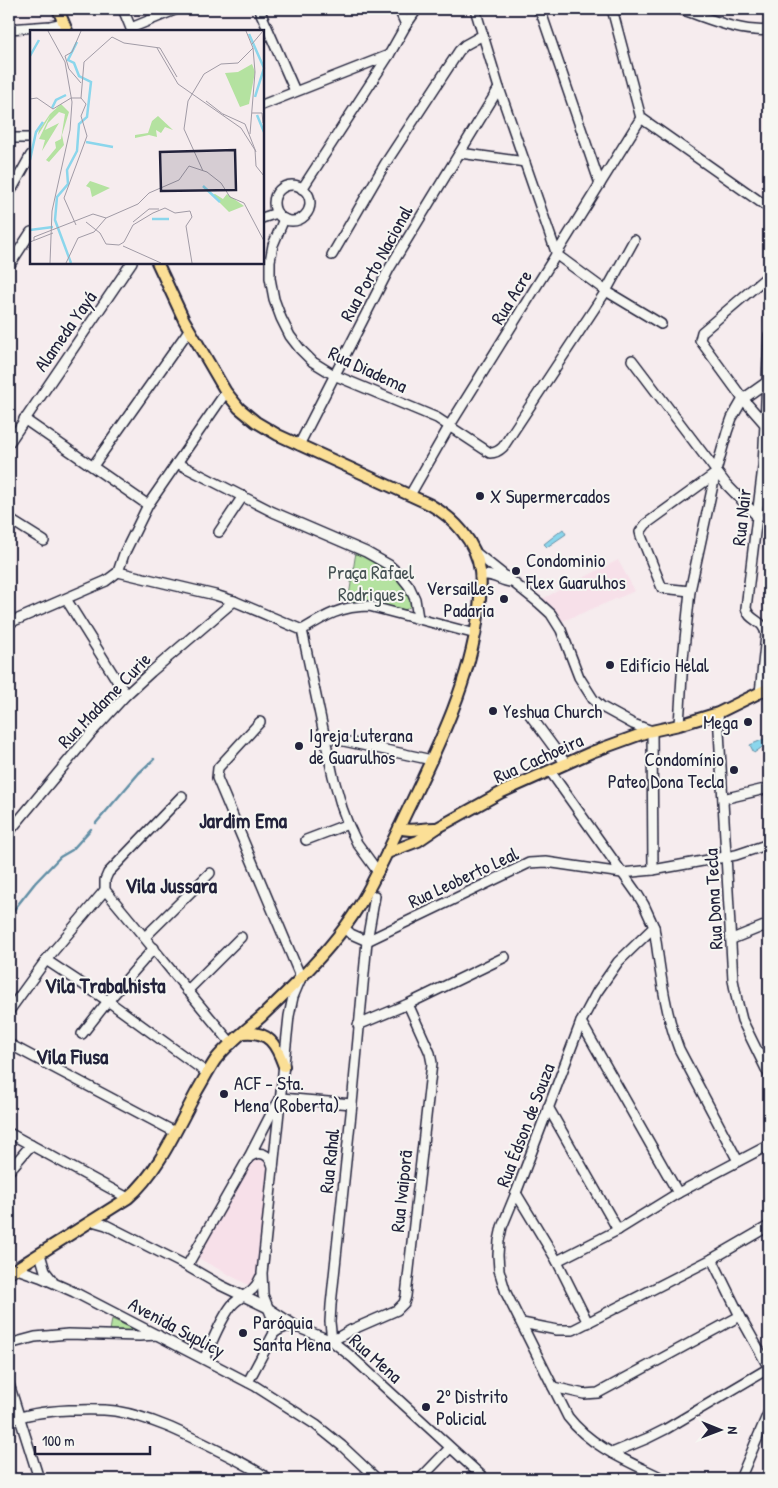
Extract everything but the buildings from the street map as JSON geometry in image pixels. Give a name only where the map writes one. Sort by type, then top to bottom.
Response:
[{"type":"main road","points":[[58,9],[65,27]]},
{"type":"main road","points":[[13,1271],[128,1198],[147,1179],[219,1056],[301,978],[345,932],[378,872],[442,738],[476,634],[480,600],[480,577],[475,552],[455,522],[443,512],[410,495],[278,435],[256,422],[239,408],[226,392],[189,330],[158,264]]},
{"type":"main road","name":"Rua Cachoeira","points":[[387,853],[418,841],[437,828],[502,792],[592,752],[652,731],[718,713],[764,691]]},
{"type":"main road","name":"Rua Cachoeira","points":[[399,828],[409,830],[437,828]]},
{"type":"main road","points":[[244,1033],[261,1034],[272,1041],[284,1066]]},
{"type":"street","points":[[123,9],[131,29],[177,9]]},
{"type":"street","points":[[259,9],[267,38],[295,91]]},
{"type":"street","points":[[399,9],[406,24]]},
{"type":"street","points":[[302,189],[417,9]]},
{"type":"street","points":[[474,9],[499,88],[557,255],[606,291],[661,324]]},
{"type":"street","points":[[538,9],[543,18],[600,184]]},
{"type":"street","points":[[612,9],[641,118],[769,208]]},
{"type":"street","points":[[680,9],[735,27],[760,31],[769,30]]},
{"type":"street","points":[[9,29],[50,26],[65,27]]},
{"type":"street","points":[[332,255],[385,164],[453,59],[465,45],[483,35]]},
{"type":"street","points":[[264,103],[389,55]]},
{"type":"street","name":"Rua Porto Nacional","points":[[299,445],[389,268],[499,88]]},
{"type":"street","name":"Rua Acre","points":[[410,495],[450,425],[641,118]]},
{"type":"street","points":[[9,138],[30,138]]},
{"type":"street","points":[[460,153],[525,162]]},
{"type":"street","points":[[9,194],[30,157]]},
{"type":"street","points":[[264,218],[281,216],[296,220],[301,218],[308,210],[309,198],[302,189],[291,185],[280,190],[276,195],[274,201],[281,216]]},
{"type":"street","name":"Rua Diadema","points":[[281,216],[270,261],[270,278],[276,306],[281,318],[290,336],[300,349],[313,362],[334,375],[437,418],[485,450],[495,453],[500,451],[606,291]]},
{"type":"street","points":[[9,266],[30,234]]},
{"type":"street","points":[[606,291],[634,240]]},
{"type":"street","name":"Alameda Yayá","points":[[9,443],[131,264]]},
{"type":"street","points":[[764,423],[743,399],[702,344],[701,336],[702,332],[769,275]]},
{"type":"street","points":[[92,466],[189,330]]},
{"type":"street","name":"Rua Nair","points":[[764,691],[766,630],[761,623],[750,616],[746,608],[758,517],[769,335]]},
{"type":"street","points":[[632,360],[715,473],[758,517]]},
{"type":"street","points":[[679,725],[690,592],[715,473],[726,432],[732,418],[743,399],[766,382]]},
{"type":"street","points":[[9,623],[106,581],[118,572],[124,554],[148,505],[226,392]]},
{"type":"street","points":[[24,419],[148,505]]},
{"type":"street","points":[[177,462],[299,524],[366,552],[388,565],[409,586],[415,599],[418,618]]},
{"type":"street","points":[[690,592],[662,588],[640,532],[646,524],[715,473]]},
{"type":"street","points":[[219,532],[243,496]]},
{"type":"street","points":[[9,520],[44,541]]},
{"type":"street","points":[[475,552],[551,614],[561,630],[579,677],[593,699],[602,708],[633,724],[652,731],[653,870]]},
{"type":"street","points":[[118,572],[215,595],[234,601],[302,630]]},
{"type":"street","points":[[480,577],[488,574],[513,583]]},
{"type":"street","points":[[66,599],[126,695]]},
{"type":"street","name":"Rua Madame Curie","points":[[9,832],[92,732],[126,695],[224,612],[234,601]]},
{"type":"street","points":[[302,630],[341,610],[354,606],[369,606],[476,634]]},
{"type":"street","points":[[302,630],[333,776],[348,824],[357,843],[378,872]]},
{"type":"street","name":"Rua Dona Tecla","points":[[718,713],[733,980],[742,1020],[769,1075]]},
{"type":"street","points":[[530,715],[566,764]]},
{"type":"street","points":[[260,722],[218,768],[217,778],[301,978],[293,997],[289,1016],[262,1273],[263,1295],[273,1320],[274,1333]]},
{"type":"street","points":[[325,737],[432,760]]},
{"type":"street","points":[[550,771],[644,905],[654,927],[664,994],[673,1033],[679,1049],[738,1161]]},
{"type":"street","points":[[723,799],[769,788]]},
{"type":"street","points":[[9,1011],[46,960],[105,890],[105,880],[108,873],[182,796]]},
{"type":"street","points":[[306,840],[348,824]]},
{"type":"street","name":"Rua Leoberto Leal","points":[[366,941],[529,863],[546,862],[622,873],[653,870],[726,857],[769,844]]},
{"type":"street","points":[[145,937],[210,873]]},
{"type":"street","points":[[105,890],[232,1044]]},
{"type":"street","name":"Rua Rahal","points":[[332,1341],[331,1305],[352,1104],[366,941],[375,896]]},
{"type":"street","points":[[732,939],[769,924]]},
{"type":"street","name":"Rua Édson de Souza","points":[[654,927],[618,962],[598,992],[582,1022],[502,1227],[498,1255],[506,1293],[568,1417],[587,1437],[612,1453],[664,1479]]},
{"type":"street","points":[[345,932],[366,941]]},
{"type":"street","points":[[187,991],[241,937]]},
{"type":"street","points":[[82,1034],[154,948]]},
{"type":"street","points":[[358,1025],[408,1004],[504,957]]},
{"type":"street","points":[[46,960],[108,1001],[208,1073]]},
{"type":"street","name":"Rua Ivaiporã","points":[[332,1341],[351,1330],[398,1310],[404,1303],[406,1296],[432,1063],[430,1052],[408,1004]]},
{"type":"street","points":[[582,1022],[678,1193]]},
{"type":"street","points":[[9,1044],[175,1132]]},
{"type":"street","points":[[281,1098],[352,1104]]},
{"type":"street","points":[[187,1266],[250,1157],[281,1098]]},
{"type":"street","points":[[548,1107],[618,1230]]},
{"type":"street","points":[[9,1133],[128,1198]]},
{"type":"street","points":[[558,1261],[618,1230],[678,1193],[769,1144]]},
{"type":"street","points":[[9,1171],[31,1145]]},
{"type":"street","points":[[250,1157],[256,1153],[265,1154],[271,1160],[273,1167]]},
{"type":"street","points":[[516,1193],[558,1261],[588,1323]]},
{"type":"street","name":"Rua Mena","points":[[92,1221],[106,1225],[187,1266],[220,1286],[268,1308],[299,1328],[332,1341],[485,1479]]},
{"type":"street","points":[[522,1323],[573,1330],[712,1259],[769,1226]]},
{"type":"street","points":[[40,1254],[45,1271],[54,1282]]},
{"type":"street","points":[[612,1453],[666,1429],[769,1368],[740,1316],[712,1259]]},
{"type":"street","name":"Avenida Suplicy","points":[[13,1271],[54,1282],[248,1382],[316,1424],[377,1479]]},
{"type":"street","points":[[227,1312],[256,1287],[262,1273]]},
{"type":"street","points":[[204,1359],[229,1306],[227,1295],[220,1286]]},
{"type":"street","points":[[553,1387],[584,1394],[598,1392],[740,1316]]},
{"type":"street","points":[[248,1382],[274,1333],[283,1327],[294,1326],[299,1328]]},
{"type":"street","points":[[9,1344],[35,1338],[68,1334],[158,1335]]},
{"type":"street","points":[[9,1384],[38,1479]]},
{"type":"street","points":[[9,1421],[20,1416],[56,1410],[113,1411],[139,1416],[186,1435],[248,1466],[269,1479]]},
{"type":"street","points":[[740,1479],[769,1411]]},
{"type":"street","points":[[420,1479],[450,1448]]},
{"type":"shaded area","points":[[618,560],[635,591],[563,621],[542,599]]},
{"type":"shaded area","points":[[264,1158],[267,1167],[257,1271],[250,1286],[198,1258],[254,1159]]},
{"type":"green space","name":"Praça Rafael Rodrigues","points":[[356,552],[390,573],[404,587],[411,606],[405,610],[365,601],[348,602]]},
{"type":"green space","points":[[112,1319],[133,1329],[135,1331],[110,1331]]},
{"type":"water","points":[[563,529],[566,534],[547,547],[544,544]]},
{"type":"water","points":[[769,737],[769,744],[764,745],[754,753],[750,745]]},
{"type":"waterway","points":[[96,823],[139,773],[154,759]]},
{"type":"waterway","points":[[9,916],[35,883],[60,857],[72,850],[91,829]]},
{"type":"place","name":"X Supermercados","points":[[480,496]]},
{"type":"place","name":"Condominio Flex Guarulhos","points":[[516,571]]},
{"type":"place","name":"Versailles Padaria","points":[[504,599]]},
{"type":"place","name":"Edifício Helal","points":[[610,665]]},
{"type":"place","name":"Yeshua Church","points":[[493,711]]},
{"type":"place","name":"Mega","points":[[748,722]]},
{"type":"place","name":"Igreja Luterana de Guarulhos","points":[[299,746]]},
{"type":"place","name":"Condomínio Pateo Dona Tecla","points":[[734,770]]},
{"type":"place","name":"ACF - Sta. Mena (Roberta)","points":[[224,1094]]},
{"type":"place","name":"Paróquia Santa Mena","points":[[243,1333]]},
{"type":"place","name":"2º Distrito Policial","points":[[426,1407]]},
{"type":"district","name":"Jardim Ema","points":[[243,820]]},
{"type":"district","name":"Vila Jussara","points":[[171,885]]},
{"type":"district","name":"Vila Trabalhista","points":[[105,985]]},
{"type":"district","name":"Vila Fiusa","points":[[72,1056]]}]
